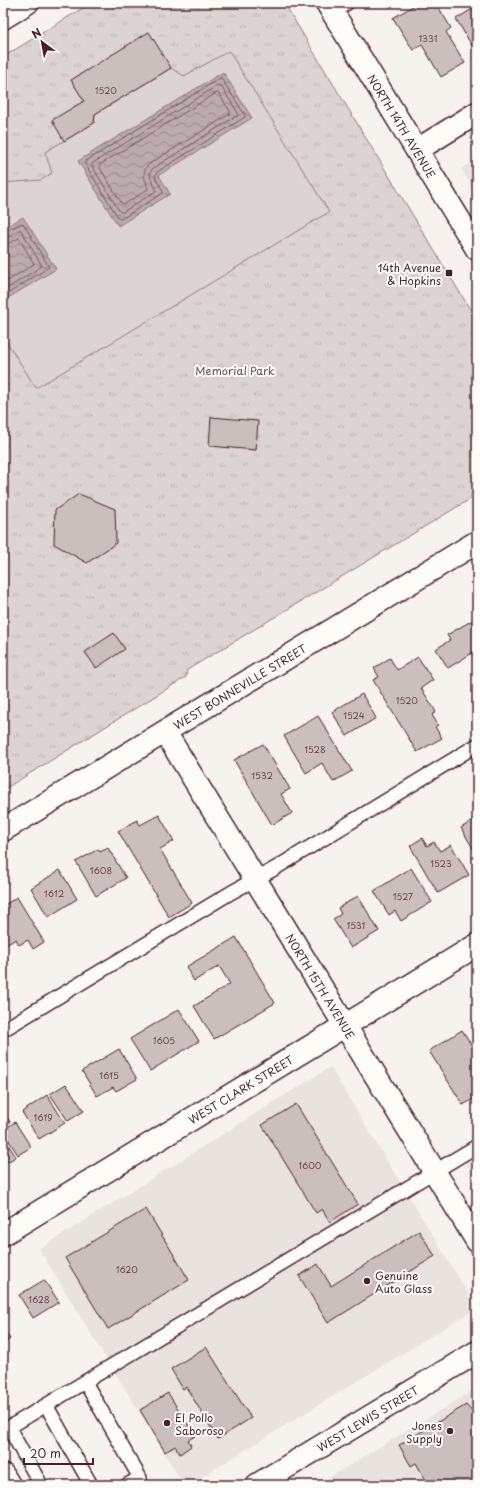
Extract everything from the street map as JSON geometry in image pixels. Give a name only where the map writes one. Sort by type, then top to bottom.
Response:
[{"type":"street","points":[[3,18],[27,3]]},
{"type":"street","name":"NORTH 14TH AVENUE","points":[[336,6],[417,150],[477,249]]},
{"type":"street","points":[[417,150],[477,113]]},
{"type":"street","name":"WEST BONNEVILLE STREET","points":[[3,830],[477,542]]},
{"type":"street","name":"NORTH 15TH AVENUE","points":[[165,732],[477,1241]]},
{"type":"street","name":"WEST CLARK STREET","points":[[3,1234],[477,945]]},
{"type":"street","name":"WEST LEWIS STREET","points":[[257,1485],[477,1352]]},
{"type":"street","points":[[3,1475],[9,1485]]},
{"type":"lane","points":[[3,1030],[255,878],[274,869],[477,744]]},
{"type":"lane","points":[[41,1485],[6,1430],[477,1146]]},
{"type":"lane","points":[[85,1382],[140,1478],[127,1485]]},
{"type":"lane","points":[[46,1406],[91,1485]]},
{"type":"shaded area","points":[[477,159],[477,195],[461,169]]},
{"type":"shaded area","points":[[330,1067],[477,1308],[188,1485],[184,1485],[39,1249]]},
{"type":"shaded area","points":[[477,1154],[477,1181],[465,1161]]},
{"type":"shaded area","points":[[477,1388],[477,1485],[317,1485]]},
{"type":"green space","name":"Memorial Park","points":[[91,3],[284,3],[477,321],[477,495],[187,670],[186,677],[3,790],[3,57]]},
{"type":"green space","points":[[229,51],[329,212],[36,388],[3,336],[3,183],[41,180],[52,173],[45,152],[94,123],[95,114],[171,68],[184,76]]},
{"type":"water","points":[[223,72],[252,118],[159,175],[170,194],[118,226],[78,161]]},
{"type":"water","points":[[23,217],[56,269],[3,301],[3,229]]},
{"type":"building","points":[[418,3],[436,3],[451,28],[446,32],[465,63],[441,77],[422,45],[413,50],[393,18]]},
{"type":"building","points":[[477,6],[477,54],[456,19]]},
{"type":"building","points":[[149,32],[171,68],[95,114],[94,123],[64,141],[52,120],[84,101],[71,80]]},
{"type":"building","points":[[211,417],[258,421],[256,450],[209,446]]},
{"type":"building","points":[[79,494],[115,509],[116,543],[87,563],[54,544],[55,510]]},
{"type":"building","points":[[471,621],[477,630],[477,650],[448,668],[436,649],[450,640],[447,635]]},
{"type":"building","points":[[114,633],[125,649],[96,668],[85,652]]},
{"type":"building","points":[[418,657],[433,680],[421,688],[436,712],[432,715],[438,725],[435,727],[442,738],[417,752],[373,680],[379,677],[374,668],[390,658],[397,670]]},
{"type":"building","points":[[362,694],[376,718],[347,736],[332,712]]},
{"type":"building","points":[[318,716],[352,771],[333,782],[322,763],[306,773],[284,736]]},
{"type":"building","points":[[263,744],[290,789],[281,794],[292,813],[272,825],[234,760]]},
{"type":"building","points":[[159,815],[174,841],[160,849],[192,903],[169,917],[118,831],[137,820],[140,825]]},
{"type":"building","points":[[477,818],[477,855],[461,828]]},
{"type":"building","points":[[422,838],[427,846],[434,842],[440,851],[451,845],[469,875],[438,893],[410,846]]},
{"type":"building","points":[[108,848],[126,878],[96,896],[76,862],[98,849],[100,852]]},
{"type":"building","points":[[411,868],[432,902],[401,921],[395,911],[389,915],[374,891]]},
{"type":"building","points":[[60,870],[77,899],[48,917],[31,888]]},
{"type":"building","points":[[358,896],[379,931],[351,948],[333,919],[341,914],[338,908]]},
{"type":"building","points":[[17,897],[44,942],[33,949],[28,940],[19,945],[16,939],[4,946],[3,943],[3,906]]},
{"type":"building","points":[[236,937],[275,1003],[214,1039],[194,1006],[230,984],[219,966],[194,981],[186,967]]},
{"type":"building","points":[[179,1009],[199,1041],[150,1071],[130,1039]]},
{"type":"building","points":[[462,1030],[477,1054],[477,1097],[463,1105],[429,1051]]},
{"type":"building","points":[[119,1049],[137,1079],[116,1091],[113,1087],[97,1096],[82,1071]]},
{"type":"building","points":[[66,1084],[84,1111],[68,1121],[50,1094]]},
{"type":"building","points":[[47,1095],[65,1123],[39,1139],[22,1112]]},
{"type":"building","points":[[296,1104],[358,1204],[330,1222],[322,1209],[316,1213],[262,1125]]},
{"type":"building","points":[[3,1111],[10,1122],[3,1126]]},
{"type":"building","points":[[15,1122],[31,1147],[18,1155],[3,1131]]},
{"type":"building","points":[[3,1136],[16,1157],[3,1164]]},
{"type":"building","points":[[146,1209],[189,1280],[108,1329],[65,1258]]},
{"type":"building","name":"Genuine Auto Glass","points":[[419,1231],[435,1256],[328,1323],[299,1276],[318,1264],[331,1286]]},
{"type":"building","points":[[44,1280],[59,1302],[33,1318],[19,1295]]},
{"type":"building","points":[[3,1329],[10,1339],[3,1343]]},
{"type":"building","points":[[206,1347],[251,1418],[218,1439],[186,1387],[183,1389],[171,1369]]},
{"type":"building","name":"El Pollo Saboroso","points":[[168,1393],[195,1436],[188,1440],[191,1446],[180,1454],[175,1446],[165,1452],[140,1410]]},
{"type":"building","name":"Jones Supply","points":[[466,1405],[477,1417],[477,1485],[421,1485],[427,1482],[416,1463],[411,1466],[399,1445]]},
{"type":"place","name":"14th Avenue & Hopkins","points":[[449,273]]},
{"type":"place","name":"Genuine Auto Glass","points":[[367,1281]]},
{"type":"place","name":"El Pollo Saboroso","points":[[167,1423]]},
{"type":"place","name":"Jones Supply","points":[[450,1431]]}]
